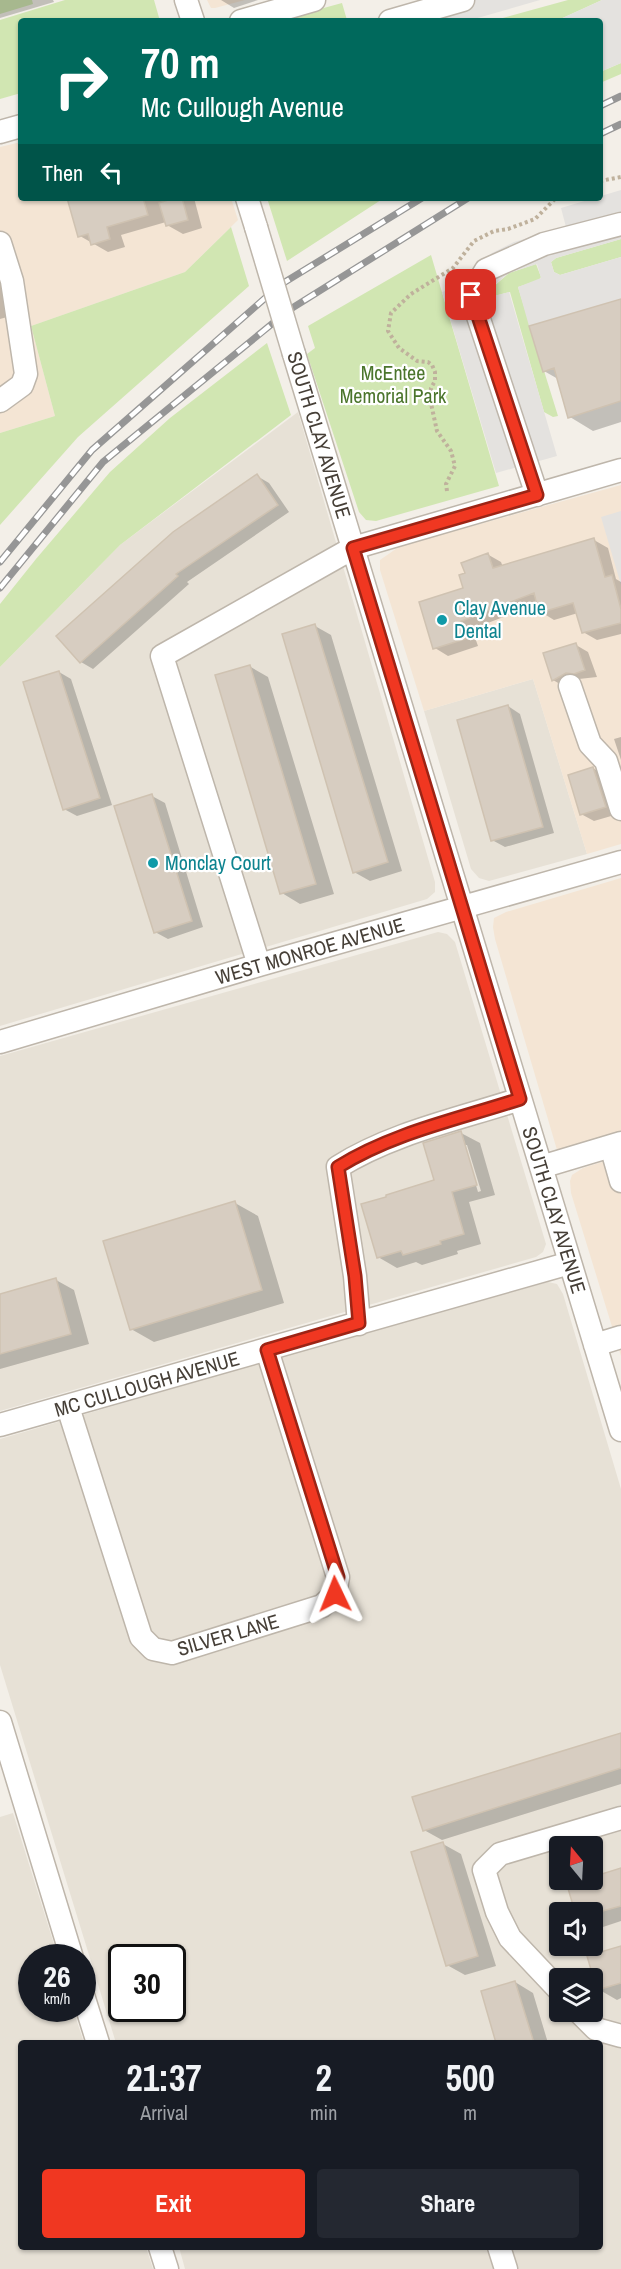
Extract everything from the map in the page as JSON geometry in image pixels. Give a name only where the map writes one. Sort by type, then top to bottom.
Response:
[{"type":"street","points":[[186,0],[192,18]]},
{"type":"street","points":[[251,18],[314,0]]},
{"type":"street","points":[[400,18],[463,0]]},
{"type":"street","points":[[0,132],[18,127]]},
{"type":"street","name":"SOUTH CLAY AVENUE","points":[[248,201],[621,1430]]},
{"type":"street","points":[[537,495],[471,295],[486,270],[544,244],[621,224]]},
{"type":"street","points":[[0,243],[12,281],[26,374],[22,385],[0,401]]},
{"type":"street","points":[[259,965],[162,656],[353,548],[621,470]]},
{"type":"street","points":[[570,686],[590,744],[606,761],[621,809]]},
{"type":"street","name":"WEST MONROE AVENUE","points":[[0,1042],[259,965],[621,862]]},
{"type":"street","points":[[359,1323],[355,1276],[338,1167],[357,1155],[398,1138],[520,1099]]},
{"type":"street","points":[[541,1167],[616,1145],[621,1181]]},
{"type":"street","name":"MC CULLOUGH AVENUE","points":[[0,1425],[570,1263]]},
{"type":"street","points":[[595,1345],[621,1337]]},
{"type":"street","name":"SILVER LANE","points":[[68,1407],[141,1637],[153,1649],[172,1653],[322,1606],[335,1594],[338,1577],[267,1350]]},
{"type":"street","points":[[0,1722],[4,1752],[67,1944]]},
{"type":"street","points":[[549,1979],[510,1938],[497,1912],[484,1870],[500,1854],[621,1818]]},
{"type":"street","points":[[91,2022],[97,2040]]},
{"type":"street","points":[[589,2022],[596,2029],[621,2036]]},
{"type":"street","points":[[161,2250],[167,2269]]},
{"type":"street","points":[[500,2250],[506,2269]]},
{"type":"path","points":[[603,180],[621,177]]},
{"type":"path","points":[[447,492],[446,484],[455,466],[451,451],[437,431],[430,399],[435,372],[428,362],[417,361],[399,348],[388,331],[391,312],[411,294],[453,268],[474,241],[494,231],[508,229],[535,219],[553,201]]},
{"type":"shaded area","points":[[207,0],[245,0],[211,8]]},
{"type":"shaded area","points":[[475,0],[540,0],[477,18],[412,18]]},
{"type":"shaded area","points":[[602,0],[621,0],[621,63],[603,71],[603,18],[563,18]]},
{"type":"shaded area","points":[[18,143],[18,201],[232,201],[238,220],[185,272],[31,326],[55,416],[0,433],[0,147]]},
{"type":"shaded area","points":[[621,190],[621,239],[556,258],[551,262],[554,272],[560,275],[621,257],[621,299],[529,326],[518,287],[541,278],[537,264],[509,273],[492,287],[494,296],[509,292],[557,456],[496,473],[442,292],[458,287],[473,268],[492,253],[514,242],[566,227],[561,208],[584,201],[603,201],[603,195]]},
{"type":"shaded area","points":[[298,412],[435,882],[435,892],[427,899],[0,1026],[0,667],[120,545]]},
{"type":"shaded area","points":[[621,485],[621,844],[587,854],[533,679],[424,711],[380,570],[380,560],[400,546]]},
{"type":"shaded area","points":[[621,511],[621,585],[601,517]]},
{"type":"shaded area","points":[[533,679],[587,854],[489,881],[479,878],[471,869],[424,711]]},
{"type":"shaded area","points":[[621,878],[621,1131],[557,1150],[495,939],[494,918],[506,912]]},
{"type":"shaded area","points":[[438,932],[447,934],[455,942],[546,1244],[543,1252],[536,1257],[0,1411],[0,1056]]},
{"type":"shaded area","points":[[621,1156],[621,1356],[571,1193],[570,1181],[572,1175],[583,1168]]},
{"type":"shaded area","points":[[548,1282],[557,1284],[563,1294],[621,1489],[621,2269],[515,2269],[509,2250],[603,2250],[603,2040],[115,2040],[110,2022],[186,2022],[186,1944],[108,1944],[108,2017],[96,1978],[96,1944],[86,1944],[0,1665],[0,1439],[391,1325]]},
{"type":"shaded area","points":[[13,1813],[54,1944],[18,1944],[18,2022],[77,2022],[83,2040],[18,2040],[18,2250],[147,2250],[153,2269],[0,2269],[0,1817]]},
{"type":"shaded area","points":[[180,2250],[490,2250],[496,2269],[185,2269]]},
{"type":"green space","points":[[0,0],[32,0],[33,4],[0,14]]},
{"type":"green space","points":[[65,0],[154,0],[159,18],[18,18],[18,94],[0,99],[0,20]]},
{"type":"green space","points":[[568,0],[602,0],[563,18],[503,18]]},
{"type":"green space","points":[[342,3],[346,18],[287,18]]},
{"type":"green space","points":[[621,63],[621,74],[603,82],[603,71]]},
{"type":"green space","points":[[268,201],[379,201],[287,261]]},
{"type":"green space","points":[[231,227],[249,286],[78,437],[0,525],[0,433],[55,416],[31,326],[185,272]]},
{"type":"green space","points":[[621,239],[621,257],[560,275],[554,272],[551,262],[556,258]]},
{"type":"green space","name":"McEntee Memorial Park","points":[[431,255],[499,486],[376,521],[366,520],[359,512],[307,354],[315,348],[308,326]]},
{"type":"green space","points":[[536,264],[541,277],[539,280],[518,287],[558,416],[553,417],[544,412],[510,292],[494,296],[491,292],[493,287],[509,273]]},
{"type":"green space","points":[[267,343],[291,415],[120,545],[0,667],[0,604],[36,559],[110,472],[170,418]]},
{"type":"building","points":[[68,201],[144,201],[148,215],[107,227],[110,239],[91,245],[88,234],[78,237]]},
{"type":"building","points":[[183,201],[188,220],[166,226],[159,203]]},
{"type":"building","points":[[621,299],[621,401],[568,418],[554,368],[543,372],[529,326]]},
{"type":"building","points":[[257,474],[278,505],[176,574],[178,576],[80,663],[56,636],[173,532]]},
{"type":"building","points":[[594,538],[605,577],[612,575],[621,609],[621,623],[582,633],[573,603],[539,613],[534,593],[459,622],[465,639],[433,649],[419,602],[463,588],[459,575],[465,573],[461,563],[488,553],[493,568]]},
{"type":"building","points":[[315,624],[388,862],[353,873],[282,634]]},
{"type":"building","points":[[576,643],[585,670],[574,674],[566,673],[552,681],[543,653]]},
{"type":"building","points":[[250,665],[316,884],[280,894],[215,675]]},
{"type":"building","points":[[59,671],[100,798],[63,810],[23,682]]},
{"type":"building","points":[[508,705],[543,827],[491,841],[457,720]]},
{"type":"building","points":[[593,767],[606,807],[580,815],[568,775]]},
{"type":"building","name":"Monclay Court","points":[[152,794],[192,921],[154,933],[114,806]]},
{"type":"building","points":[[461,1131],[477,1185],[452,1192],[464,1234],[440,1241],[441,1244],[403,1255],[401,1251],[377,1258],[361,1204],[434,1180],[423,1143]]},
{"type":"building","points":[[235,1201],[262,1290],[130,1330],[103,1241]]},
{"type":"building","points":[[56,1278],[71,1334],[0,1354],[0,1294]]},
{"type":"building","points":[[621,1733],[621,1768],[423,1831],[412,1797]]},
{"type":"building","points":[[443,1842],[478,1956],[446,1966],[411,1852]]},
{"type":"building","points":[[621,1868],[621,1906],[603,1911],[603,1902],[572,1902],[568,1890],[603,1890],[603,1874]]},
{"type":"building","points":[[621,1946],[621,1983],[603,1988],[603,1968],[591,1968],[587,1956],[603,1956],[603,1951]]},
{"type":"building","points":[[515,1981],[533,2040],[495,2040],[481,1991]]},
{"type":"railway","points":[[603,105],[621,96]]},
{"type":"railway","points":[[603,133],[621,124]]},
{"type":"railway","points":[[0,562],[92,450],[280,285],[417,201]]},
{"type":"railway","points":[[0,588],[103,462],[289,310],[463,201]]},
{"type":"place","name":"Clay Avenue Dental","points":[[442,620]]},
{"type":"place","name":"Monclay Court","points":[[153,863]]},
{"type":"route","points":[[335,1594],[338,1577],[267,1350],[359,1323],[355,1276],[338,1167],[357,1155],[398,1138],[520,1099],[353,548],[537,495],[471,295]]}]
